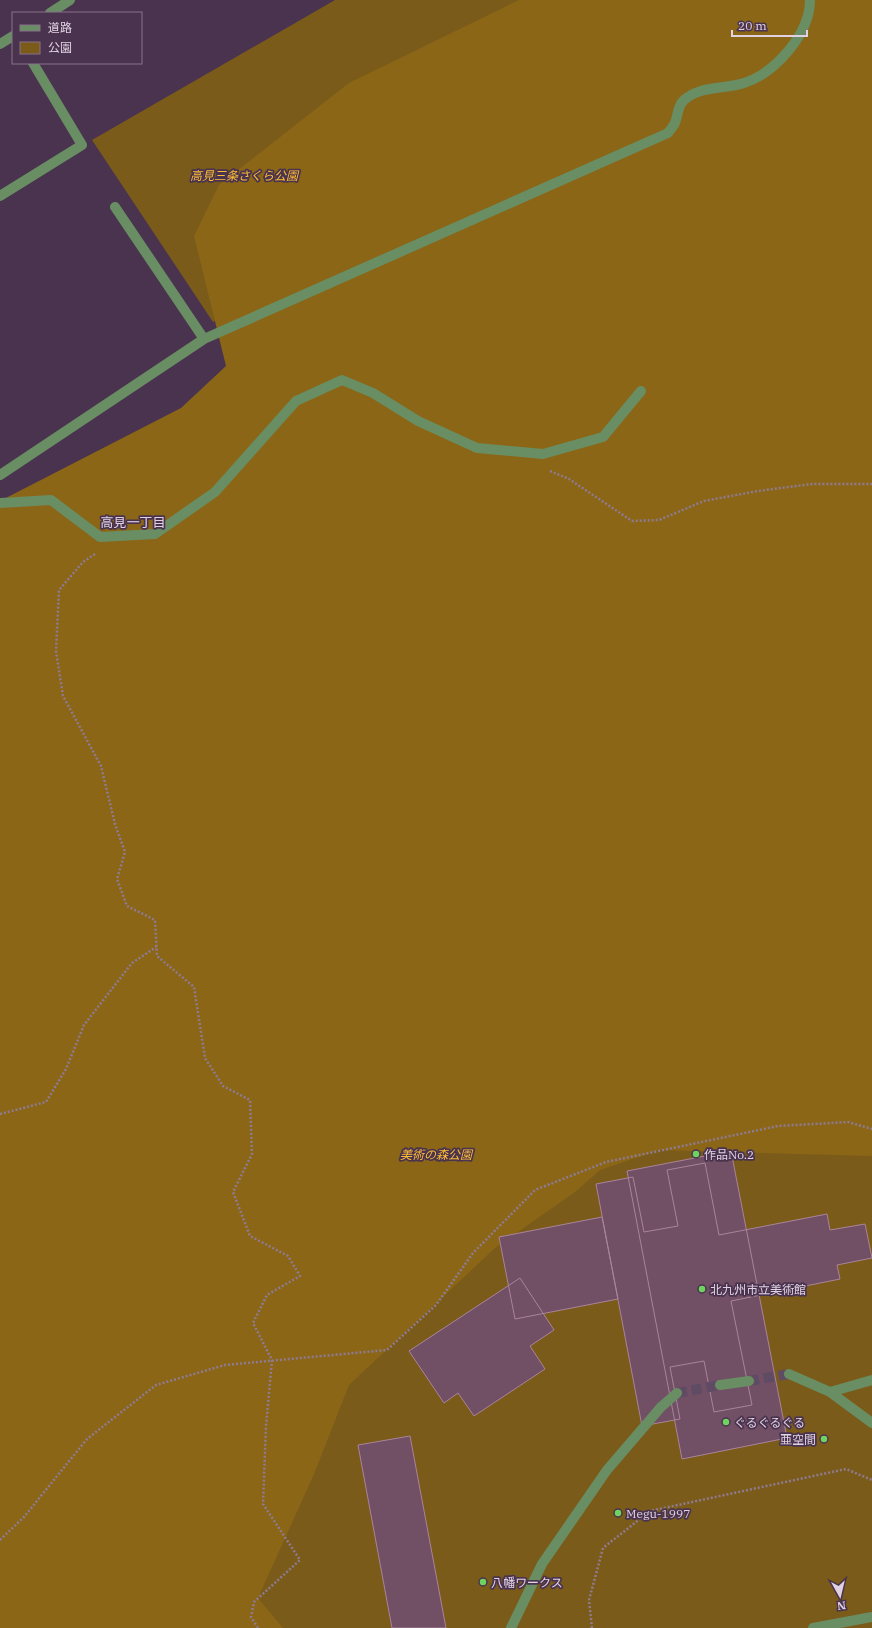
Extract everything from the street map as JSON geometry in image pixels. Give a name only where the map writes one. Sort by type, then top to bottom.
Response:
[{"type":"street","points":[[52,12],[70,0]]},
{"type":"street","points":[[0,475],[204,339],[668,133],[674,124],[678,107],[688,97],[721,87],[743,84],[767,71],[785,54],[807,23],[810,0]]},
{"type":"street","points":[[0,44],[12,37]]},
{"type":"street","points":[[0,196],[82,145],[34,64]]},
{"type":"street","points":[[115,207],[204,339]]},
{"type":"street","points":[[0,502],[51,500],[100,537],[155,534],[215,492],[296,401],[342,380],[373,393],[418,421],[477,448],[543,454],[603,437],[641,391]]},
{"type":"street","points":[[789,1374],[830,1392],[870,1418]]},
{"type":"street","points":[[830,1392],[872,1380]]},
{"type":"street","points":[[720,1385],[749,1381]]},
{"type":"street","points":[[511,1628],[542,1564],[607,1470],[661,1407],[677,1393]]},
{"type":"street","points":[[813,1628],[872,1617]]},
{"type":"path","points":[[544,468],[569,479],[632,521],[659,520],[704,501],[758,491],[812,484],[872,484]]},
{"type":"path","points":[[96,553],[83,562],[59,590],[56,651],[63,696],[101,766],[115,824],[125,852],[117,879],[127,906],[155,920],[157,956],[194,987],[205,1058],[223,1086],[250,1100],[252,1154],[233,1192],[250,1236],[288,1256],[300,1276],[268,1295],[253,1323],[272,1360],[266,1426],[263,1504],[300,1560],[254,1602],[252,1617],[258,1628]]},
{"type":"path","points":[[0,1114],[46,1102],[66,1069],[84,1025],[132,963],[156,946]]},
{"type":"path","points":[[0,1540],[24,1517],[87,1439],[156,1385],[225,1365],[387,1350],[436,1305],[473,1253],[535,1190],[606,1162],[778,1126],[848,1122],[872,1130]]},
{"type":"path","points":[[592,1628],[589,1600],[603,1548],[650,1511],[846,1469],[872,1480]]},
{"type":"green space","name":"高見三条さくら公園","points":[[335,0],[666,0],[398,200],[213,322],[92,140]]},
{"type":"green space","name":"美術の森公園","points":[[519,0],[872,0],[872,1156],[659,1150],[600,1170],[575,1192],[495,1248],[349,1385],[314,1474],[258,1598],[283,1628],[0,1628],[0,501],[181,408],[226,366],[194,236],[219,185],[349,83]]},
{"type":"green space","name":"美術の森公園","points":[[872,496],[872,1628],[0,1628],[0,572]]},
{"type":"building","points":[[731,1151],[787,1438],[682,1459],[627,1171]]},
{"type":"building","name":"北九州市立美術館","points":[[705,1163],[719,1235],[827,1214],[830,1230],[865,1224],[872,1258],[837,1265],[840,1279],[731,1301],[752,1405],[714,1412],[704,1361],[670,1367],[680,1419],[642,1426],[596,1184],[633,1177],[644,1232],[678,1226],[667,1170]]},
{"type":"building","points":[[602,1217],[618,1299],[515,1319],[499,1237]]},
{"type":"building","points":[[520,1278],[554,1330],[530,1346],[545,1369],[474,1416],[458,1393],[444,1403],[409,1351]]},
{"type":"building","points":[[410,1436],[446,1628],[392,1628],[358,1445]]},
{"type":"tunnel","points":[[749,1381],[789,1374]]},
{"type":"tunnel","points":[[677,1393],[720,1385]]},
{"type":"place","name":"作品No.2","points":[[696,1154]]},
{"type":"place","name":"北九州市立美術館","points":[[702,1289]]},
{"type":"place","name":"ぐるぐるぐる","points":[[726,1422]]},
{"type":"place","name":"亜空間","points":[[824,1439]]},
{"type":"place","name":"Megu-1997","points":[[618,1513]]},
{"type":"place","name":"八幡ワークス","points":[[483,1582]]},
{"type":"district","name":"高見一丁目","points":[[133,522]]}]
